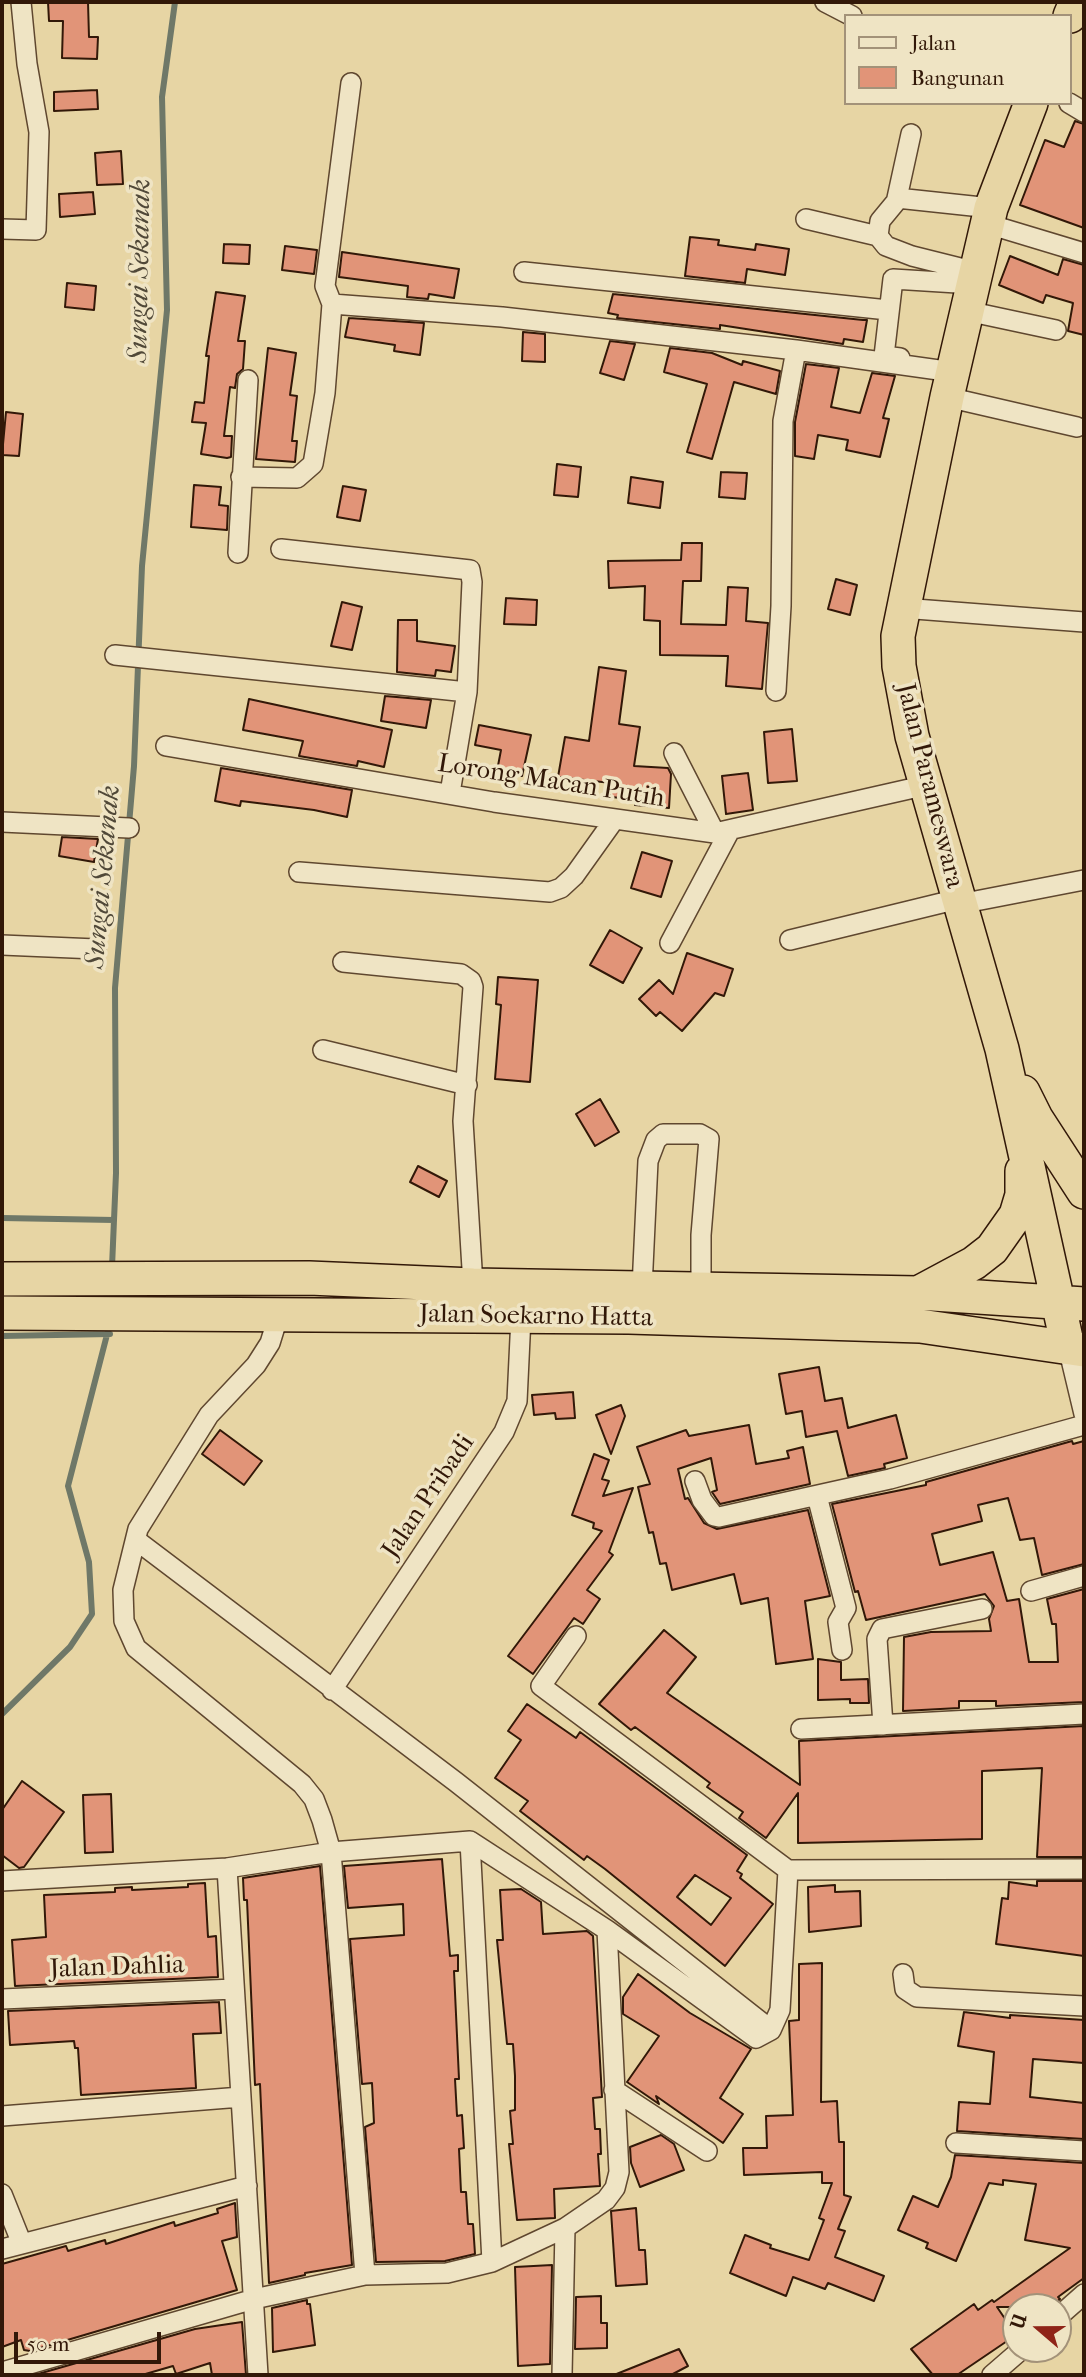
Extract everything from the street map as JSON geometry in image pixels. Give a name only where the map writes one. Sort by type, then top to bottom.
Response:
[{"type":"highway","name":"Jalan Parameswara","points":[[1030,105],[990,216],[972,289],[902,608],[898,636],[899,666],[912,736],[1002,1049],[1022,1136],[1072,1303],[1079,1340]]},
{"type":"highway","points":[[1002,1049],[1036,1118],[1084,1192]]},
{"type":"highway","points":[[918,1293],[974,1263],[1004,1234],[1016,1215],[1022,1195],[1022,1136]]},
{"type":"highway","name":"Jalan Soekarno Hatta","points":[[2,1279],[309,1278],[473,1286],[918,1293],[1072,1303]]},
{"type":"highway","name":"Jalan Soekarno Hatta","points":[[2,1312],[522,1317],[920,1326],[1079,1340]]},
{"type":"street","points":[[2,229],[36,230],[39,195],[39,132],[27,64],[21,2]]},
{"type":"street","points":[[825,2],[849,10]]},
{"type":"street","points":[[242,477],[297,478],[313,464],[325,393],[332,304],[326,286],[351,83]]},
{"type":"street","points":[[899,198],[897,194],[911,134]]},
{"type":"street","points":[[899,198],[990,216],[1084,253]]},
{"type":"street","points":[[878,236],[880,221],[899,198]]},
{"type":"street","points":[[806,219],[878,236],[886,246],[912,256],[1056,330]]},
{"type":"street","points":[[524,272],[888,310]]},
{"type":"street","points":[[972,289],[897,278],[891,282],[884,356],[1077,427]]},
{"type":"street","points":[[332,304],[502,317],[796,350],[951,379]]},
{"type":"street","points":[[776,691],[781,606],[783,421],[796,350]]},
{"type":"street","points":[[238,553],[248,380]]},
{"type":"street","points":[[281,549],[470,570],[472,582],[467,692],[450,793]]},
{"type":"street","points":[[902,608],[1084,622]]},
{"type":"street","points":[[119,655],[467,692]]},
{"type":"street","name":"Lorong Macan Putih","points":[[166,746],[614,820],[722,833],[926,785]]},
{"type":"street","points":[[670,943],[722,833],[674,753]]},
{"type":"street","points":[[299,872],[550,892],[574,876],[614,820]]},
{"type":"street","points":[[2,822],[129,828]]},
{"type":"street","points":[[790,940],[959,902],[1084,880]]},
{"type":"street","points":[[2,945],[96,949]]},
{"type":"street","points":[[343,962],[461,974],[468,978],[473,987],[463,1121],[473,1286]]},
{"type":"street","points":[[323,1050],[467,1086]]},
{"type":"street","points":[[642,1288],[648,1161],[656,1140],[663,1134],[700,1133],[709,1139],[701,1289]]},
{"type":"street","points":[[279,1314],[270,1343],[256,1365],[209,1415],[138,1529],[123,1590],[124,1621],[129,1638],[145,1657],[302,1784],[314,1799],[331,1852],[365,2275]]},
{"type":"street","name":"Jalan Pribadi","points":[[332,1690],[504,1432],[517,1401],[522,1317]]},
{"type":"street","points":[[1079,1340],[1084,1414]]},
{"type":"street","points":[[695,1482],[702,1500],[717,1517],[890,1479],[1084,1425]]},
{"type":"street","points":[[817,1496],[846,1608],[838,1622],[842,1650]]},
{"type":"street","points":[[136,1540],[467,1791],[771,2030]]},
{"type":"street","points":[[1031,1591],[1084,1576]]},
{"type":"street","points":[[883,1725],[877,1639],[882,1629],[982,1609]]},
{"type":"street","points":[[576,1636],[541,1686],[788,1870],[1084,1869]]},
{"type":"street","points":[[801,1729],[1084,1714]]},
{"type":"street","points":[[470,1841],[492,2262]]},
{"type":"street","points":[[2,1881],[227,1868],[331,1852],[470,1841],[607,1930],[753,2036],[761,2037],[771,2030],[779,2010],[788,1870]]},
{"type":"street","points":[[227,1868],[258,2375]]},
{"type":"street","points":[[2,2372],[254,2300],[365,2275],[447,2273],[492,2262],[565,2228],[607,2200],[619,2178],[607,1930]]},
{"type":"street","points":[[903,1974],[905,1989],[917,1997],[1084,2006]]},
{"type":"street","name":"Jalan Dahlia","points":[[2,1999],[234,1989]]},
{"type":"street","points":[[614,2091],[707,2151]]},
{"type":"street","points":[[2,2116],[241,2097]]},
{"type":"street","points":[[956,2143],[1084,2151]]},
{"type":"street","points":[[2,2249],[247,2186]]},
{"type":"street","points":[[2,2194],[22,2244]]},
{"type":"street","points":[[562,2375],[565,2228]]},
{"type":"street","points":[[992,2375],[1006,2363]]},
{"type":"building","points":[[48,2],[88,2],[89,37],[98,37],[97,59],[62,58],[63,21],[49,21]]},
{"type":"building","points":[[97,90],[98,109],[54,111],[54,92]]},
{"type":"building","points":[[1075,121],[1084,124],[1084,228],[1020,205],[1045,140],[1064,147]]},
{"type":"building","points":[[121,151],[123,184],[97,185],[95,153]]},
{"type":"building","points":[[93,192],[95,214],[60,217],[59,194]]},
{"type":"building","points":[[690,237],[719,240],[718,245],[755,250],[756,244],[789,249],[785,275],[747,269],[745,283],[685,276]]},
{"type":"building","points":[[224,244],[250,245],[249,264],[223,263]]},
{"type":"building","points":[[285,246],[317,250],[314,274],[282,270]]},
{"type":"building","points":[[342,252],[459,269],[454,298],[429,294],[428,299],[407,297],[408,286],[339,277]]},
{"type":"building","points":[[1010,256],[1058,275],[1063,259],[1084,265],[1084,335],[1068,331],[1073,303],[1046,295],[1043,303],[999,285]]},
{"type":"building","points":[[67,283],[96,286],[94,310],[65,307]]},
{"type":"building","points":[[216,292],[245,296],[238,341],[245,341],[243,369],[237,374],[235,388],[230,387],[224,436],[232,436],[231,457],[227,458],[201,454],[206,423],[192,422],[195,402],[204,403],[209,356],[206,356]]},
{"type":"building","points":[[613,294],[867,320],[863,342],[844,339],[843,344],[720,325],[720,329],[617,318],[618,315],[608,313]]},
{"type":"building","points":[[349,318],[424,323],[420,355],[394,351],[395,345],[345,337]]},
{"type":"building","points":[[523,332],[545,334],[545,362],[522,361]]},
{"type":"building","points":[[610,341],[635,344],[624,380],[600,373]]},
{"type":"building","points":[[268,348],[296,353],[290,395],[297,396],[292,441],[297,441],[295,462],[256,459]]},
{"type":"building","points":[[670,348],[712,353],[742,365],[743,361],[780,371],[776,394],[734,382],[712,459],[687,452],[707,384],[664,372]]},
{"type":"building","points":[[806,364],[839,368],[831,407],[860,413],[872,373],[895,376],[883,418],[889,419],[880,457],[846,450],[848,440],[818,435],[814,459],[795,456],[795,422]]},
{"type":"building","points":[[6,412],[23,414],[19,456],[2,455]]},
{"type":"building","points":[[557,464],[581,467],[578,497],[554,495]]},
{"type":"building","points":[[721,472],[747,473],[745,499],[719,497]]},
{"type":"building","points":[[631,477],[663,482],[660,508],[628,503]]},
{"type":"building","points":[[194,485],[221,487],[219,505],[228,506],[227,530],[191,527]]},
{"type":"building","points":[[343,486],[366,490],[360,521],[337,517]]},
{"type":"building","points":[[682,543],[702,543],[701,581],[683,581],[681,624],[726,625],[728,587],[748,588],[746,621],[768,623],[762,689],[726,686],[728,656],[660,655],[660,621],[644,620],[645,586],[609,588],[608,561],[681,560]]},
{"type":"building","points":[[836,579],[857,585],[850,615],[828,609]]},
{"type":"building","points":[[506,598],[537,600],[536,625],[504,624]]},
{"type":"building","points":[[342,602],[362,607],[352,650],[331,646]]},
{"type":"building","points":[[398,620],[417,620],[417,641],[455,646],[451,672],[436,670],[435,676],[397,672]]},
{"type":"building","points":[[599,667],[626,671],[619,724],[640,727],[634,766],[668,768],[671,774],[669,808],[635,805],[636,799],[610,797],[611,783],[558,777],[565,737],[589,741]]},
{"type":"building","points":[[385,696],[431,700],[426,728],[381,721]]},
{"type":"building","points":[[249,699],[392,730],[384,767],[358,761],[357,766],[299,756],[303,741],[243,730]]},
{"type":"building","points":[[479,725],[531,735],[522,776],[497,771],[501,750],[475,745]]},
{"type":"building","points":[[792,729],[797,781],[768,783],[764,732]]},
{"type":"building","points":[[221,768],[352,790],[347,817],[241,801],[240,806],[215,801]]},
{"type":"building","points":[[748,773],[753,810],[726,814],[722,776]]},
{"type":"building","points":[[62,837],[98,839],[94,862],[59,856]]},
{"type":"building","points":[[642,852],[672,861],[661,897],[631,888]]},
{"type":"building","points":[[610,930],[642,948],[623,983],[590,965]]},
{"type":"building","points":[[687,953],[733,969],[724,996],[715,993],[682,1031],[660,1012],[656,1016],[639,999],[659,980],[673,994]]},
{"type":"building","points":[[498,977],[538,980],[530,1082],[495,1079],[501,1005],[496,1004]]},
{"type":"building","points":[[600,1099],[619,1132],[595,1146],[576,1114]]},
{"type":"building","points":[[418,1166],[447,1181],[439,1197],[410,1182]]},
{"type":"building","points":[[819,1367],[825,1401],[842,1398],[848,1428],[896,1415],[907,1458],[884,1464],[885,1468],[848,1476],[837,1431],[806,1437],[802,1411],[786,1414],[779,1374]]},
{"type":"building","points":[[573,1392],[575,1418],[556,1419],[555,1413],[534,1415],[532,1395]]},
{"type":"building","points":[[621,1405],[625,1416],[611,1454],[596,1415]]},
{"type":"building","points":[[749,1425],[756,1464],[789,1458],[787,1451],[803,1447],[810,1484],[720,1504],[712,1492],[717,1490],[711,1458],[678,1469],[685,1499],[688,1498],[704,1523],[717,1529],[808,1510],[830,1596],[805,1601],[813,1659],[776,1664],[768,1598],[741,1604],[734,1574],[672,1590],[666,1563],[660,1564],[653,1532],[649,1533],[638,1487],[650,1484],[637,1447],[686,1430],[689,1436]]},
{"type":"building","points":[[220,1430],[262,1461],[244,1485],[202,1454]]},
{"type":"building","points":[[1072,1441],[1073,1444],[1084,1441],[1084,1564],[1042,1575],[1034,1538],[1020,1540],[1008,1498],[978,1505],[982,1521],[932,1534],[940,1565],[993,1552],[1007,1601],[1019,1599],[1029,1662],[1058,1662],[1056,1624],[1052,1624],[1047,1599],[1084,1589],[1084,1702],[996,1706],[996,1701],[959,1701],[959,1708],[903,1711],[904,1637],[931,1632],[991,1631],[989,1619],[994,1606],[985,1594],[866,1620],[858,1591],[855,1592],[832,1504],[926,1485],[926,1482]]},
{"type":"building","points":[[594,1454],[609,1460],[602,1479],[609,1481],[603,1496],[633,1488],[609,1552],[613,1555],[587,1590],[600,1599],[583,1624],[574,1618],[533,1674],[508,1656],[602,1531],[593,1528],[594,1523],[572,1515]]},
{"type":"building","points":[[664,1630],[696,1657],[667,1693],[800,1785],[799,1741],[1084,1726],[1084,1857],[1037,1857],[1042,1768],[982,1771],[982,1839],[798,1843],[798,1793],[766,1838],[739,1818],[743,1812],[707,1787],[710,1783],[635,1727],[631,1730],[599,1704]]},
{"type":"building","points":[[818,1659],[841,1662],[841,1680],[868,1679],[869,1703],[850,1703],[850,1699],[818,1700]]},
{"type":"building","points":[[527,1704],[576,1738],[580,1732],[747,1855],[737,1871],[742,1874],[740,1878],[773,1904],[725,1966],[605,1869],[587,1856],[584,1860],[520,1811],[528,1801],[495,1778],[521,1740],[508,1731]],"holes":[[[695,1875],[731,1898],[711,1925],[677,1897]]]},
{"type":"building","points":[[22,1781],[64,1812],[24,1867],[19,1868],[2,1855],[2,1810]]},
{"type":"building","points":[[111,1794],[113,1852],[85,1853],[83,1795]]},
{"type":"building","points":[[442,1859],[450,1956],[458,1955],[458,1971],[454,1971],[459,2079],[455,2079],[457,2116],[462,2115],[464,2148],[459,2149],[461,2192],[466,2192],[468,2224],[473,2224],[475,2254],[445,2261],[376,2262],[365,2127],[374,2123],[372,2083],[362,2084],[350,1939],[404,1935],[403,1904],[348,1908],[344,1866]]},
{"type":"building","points":[[320,1866],[352,2265],[305,2273],[269,2283],[260,2084],[255,2085],[247,1900],[244,1900],[243,1878]]},
{"type":"building","points":[[1037,1881],[1084,1881],[1084,1956],[996,1944],[1002,1898],[1008,1899],[1009,1882],[1037,1886]]},
{"type":"building","points":[[205,1883],[208,1937],[216,1936],[218,1977],[15,1986],[12,1940],[46,1937],[44,1895],[115,1892],[115,1888],[132,1887],[132,1890],[188,1887],[188,1884]]},
{"type":"building","points":[[835,1885],[835,1892],[860,1891],[861,1926],[809,1932],[808,1887]]},
{"type":"building","points":[[521,1889],[541,1902],[543,1934],[587,1931],[593,1936],[602,2097],[593,2098],[595,2129],[600,2129],[600,2186],[554,2189],[555,2218],[517,2220],[509,2144],[513,2144],[510,2111],[515,2110],[513,2044],[507,2044],[497,1940],[503,1940],[500,1890]]},
{"type":"building","points":[[822,1963],[821,2102],[837,2101],[839,2142],[844,2142],[844,2195],[851,2197],[838,2229],[845,2231],[835,2257],[884,2276],[874,2301],[828,2283],[825,2289],[793,2277],[786,2296],[730,2273],[745,2235],[771,2245],[770,2248],[809,2260],[824,2220],[819,2218],[832,2183],[822,2183],[822,2172],[744,2175],[743,2148],[767,2148],[766,2116],[793,2115],[789,2021],[799,2020],[799,1964]]},
{"type":"building","points":[[638,1974],[690,2013],[751,2049],[720,2098],[743,2114],[723,2143],[656,2096],[659,2104],[627,2082],[659,2036],[623,2014],[623,1997]]},
{"type":"building","points":[[219,2002],[221,2033],[193,2034],[196,2088],[81,2095],[78,2048],[75,2048],[74,2041],[10,2045],[8,2011]]},
{"type":"building","points":[[964,2012],[1010,2018],[1010,2015],[1084,2020],[1084,2063],[1033,2059],[1030,2097],[1084,2103],[1084,2139],[957,2131],[959,2102],[990,2104],[994,2052],[958,2046]]},
{"type":"building","points":[[661,2135],[674,2144],[684,2170],[640,2187],[631,2163],[630,2147]]},
{"type":"building","points":[[955,2155],[1084,2163],[1084,2278],[1063,2293],[1007,2293],[1070,2248],[1025,2240],[1036,2184],[1003,2180],[1003,2185],[989,2183],[956,2261],[926,2248],[928,2243],[898,2230],[913,2196],[938,2207],[951,2177]]},
{"type":"building","points":[[235,2203],[237,2237],[222,2241],[237,2290],[30,2351],[24,2350],[21,2340],[2,2347],[2,2264],[66,2246],[68,2251],[105,2240],[106,2244],[174,2222],[175,2226],[218,2213],[217,2209]]},
{"type":"building","points":[[636,2208],[639,2250],[645,2250],[647,2284],[616,2286],[611,2211]]},
{"type":"building","points":[[552,2265],[550,2364],[518,2366],[515,2267]]},
{"type":"building","points":[[601,2296],[601,2323],[607,2323],[607,2348],[575,2349],[576,2297]]},
{"type":"building","points":[[1002,2296],[1002,2307],[997,2307],[1002,2314],[1002,2344],[957,2375],[933,2375],[911,2349],[974,2304],[978,2310],[992,2300],[994,2302]]},
{"type":"building","points":[[307,2300],[307,2304],[310,2304],[315,2345],[273,2352],[272,2308]]},
{"type":"building","points":[[242,2322],[246,2375],[212,2375],[210,2363],[176,2374],[173,2366],[142,2375],[38,2374],[195,2329]]},
{"type":"building","points":[[679,2349],[688,2366],[671,2375],[614,2375]]},
{"type":"waterway","name":"Sungai Sekanak","points":[[112,1267],[116,1173],[115,988],[134,766],[142,566],[167,310],[162,97],[175,2]]},
{"type":"waterway","points":[[2,1218],[114,1220]]},
{"type":"waterway","name":"Sungai Sekanak","points":[[2,1714],[70,1647],[92,1614],[89,1562],[68,1486],[110,1323]]},
{"type":"waterway","points":[[2,1336],[110,1334]]}]
